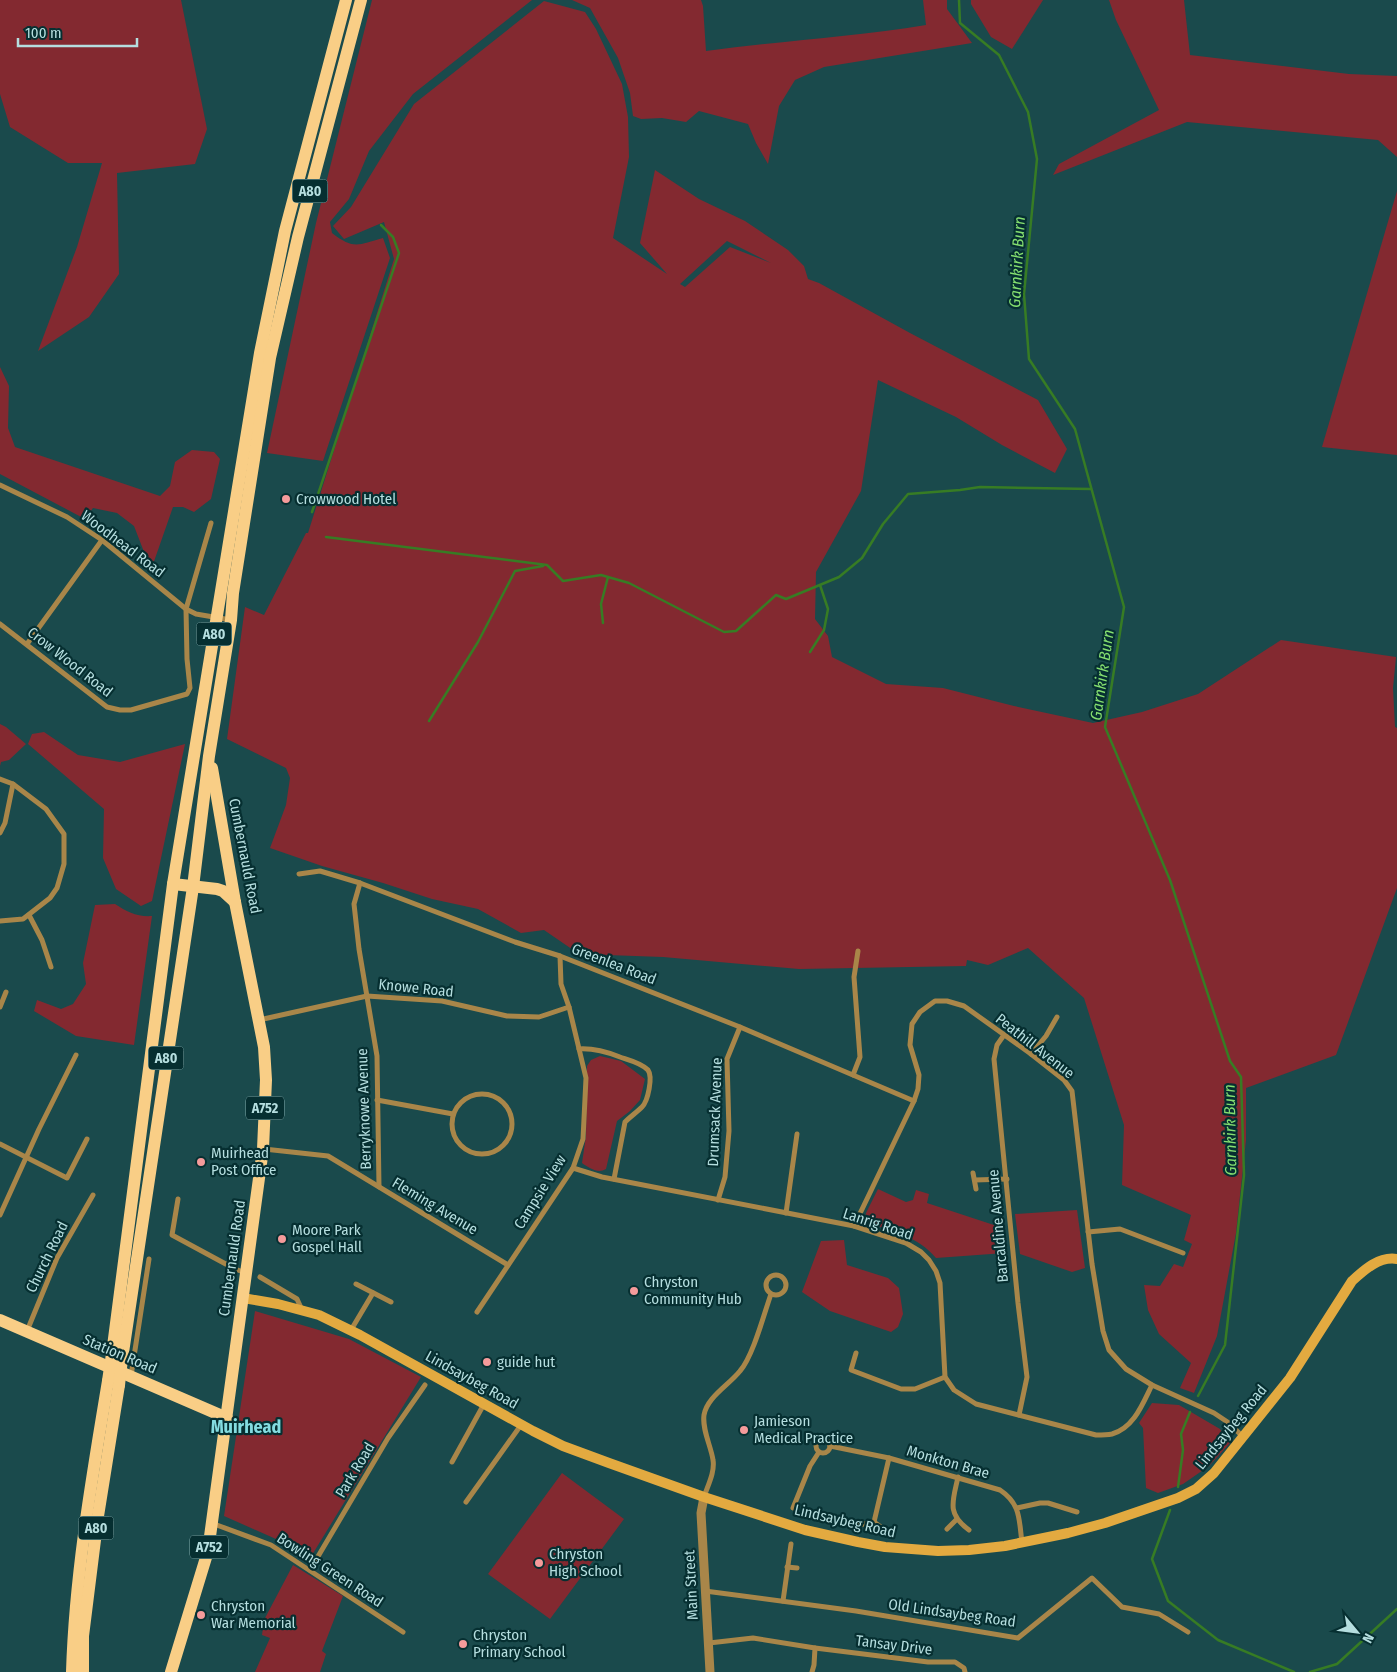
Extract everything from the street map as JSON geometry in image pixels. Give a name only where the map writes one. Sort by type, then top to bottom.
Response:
[{"type":"main road","name":"A80","points":[[117,1357],[173,884],[260,353],[284,231],[346,0]]},
{"type":"main road","name":"A80","points":[[83,1672],[83,1636],[113,1383],[193,887],[209,756],[270,358],[298,237],[361,0]]},
{"type":"main road","name":"Cumbernauld Road","points":[[172,1672],[208,1551],[263,1149],[266,1080],[264,1047],[235,902],[209,756]]},
{"type":"main road","points":[[173,884],[223,891],[235,902]]},
{"type":"main road","name":"Lindsaybeg Road","points":[[243,1298],[278,1304],[319,1315],[351,1330],[521,1425],[563,1446],[704,1496],[805,1530],[858,1542],[885,1547],[938,1551],[969,1550],[1022,1543],[1105,1523],[1178,1498],[1206,1482],[1244,1438],[1290,1378],[1352,1281],[1376,1262],[1393,1258],[1397,1259]]},
{"type":"main road","name":"Station Road","points":[[0,1320],[227,1418]]},
{"type":"main road","name":"A80","points":[[72,1672],[73,1632],[87,1512],[113,1383]]},
{"type":"street","name":"Woodhead Road","points":[[0,485],[67,517],[102,540],[186,609],[196,614],[231,620]]},
{"type":"street","points":[[186,609],[211,523]]},
{"type":"street","points":[[26,644],[102,540]]},
{"type":"street","name":"Crow Wood Road","points":[[0,624],[107,707],[131,710],[187,694],[190,688],[187,659],[186,609]]},
{"type":"street","points":[[0,779],[13,784],[46,809],[64,834],[64,864],[57,888],[50,898],[29,915],[16,920],[0,921]]},
{"type":"street","points":[[0,833],[5,823],[13,784]]},
{"type":"street","name":"Greenlea Road","points":[[299,874],[320,871],[360,883],[515,942],[560,956],[740,1027],[914,1101]]},
{"type":"street","name":"Berryknowe Avenue","points":[[360,883],[354,904],[359,949],[377,1056],[379,1187]]},
{"type":"street","points":[[29,915],[42,940],[51,967]]},
{"type":"street","points":[[852,1075],[860,1057],[854,977],[858,951]]},
{"type":"street","name":"Campsie View","points":[[477,1312],[573,1168],[583,1139],[586,1078],[569,1007],[561,984],[560,956]]},
{"type":"street","points":[[0,1008],[6,992]]},
{"type":"street","name":"Knowe Road","points":[[259,1020],[368,996],[442,1000],[507,1016],[539,1018],[569,1007]]},
{"type":"street","name":"Peathill Avenue","points":[[854,1226],[918,1089],[919,1075],[910,1045],[912,1024],[920,1012],[934,1001],[947,1001],[964,1006],[1064,1080],[1072,1091],[1088,1232],[1102,1321],[1109,1350],[1126,1369],[1152,1385],[1214,1412],[1229,1423],[1244,1438]]},
{"type":"street","points":[[1030,1054],[1046,1036],[1057,1017]]},
{"type":"street","name":"Drumsack Avenue","points":[[718,1200],[725,1176],[729,1131],[727,1059],[740,1027]]},
{"type":"street","name":"Barcaldine Avenue","points":[[1004,1035],[997,1045],[994,1059],[1027,1377],[1019,1415]]},
{"type":"street","points":[[579,1049],[592,1048],[618,1056],[639,1064],[650,1075],[650,1085],[644,1105],[624,1122],[614,1179]]},
{"type":"street","points":[[0,1215],[76,1055]]},
{"type":"street","points":[[474,1095],[491,1095],[500,1100],[508,1109],[512,1119],[512,1130],[504,1146],[490,1154],[468,1152],[460,1145],[453,1134],[453,1114],[458,1105],[466,1098],[474,1095]]},
{"type":"street","points":[[377,1100],[453,1114]]},
{"type":"street","points":[[786,1213],[797,1134]]},
{"type":"street","points":[[0,1144],[67,1178],[87,1139]]},
{"type":"street","name":"Fleming Avenue","points":[[263,1149],[328,1156],[508,1265]]},
{"type":"street","name":"Lanrig Road","points":[[573,1168],[614,1179],[854,1226],[906,1243],[921,1252],[929,1260],[936,1271],[940,1283],[945,1377]]},
{"type":"street","points":[[974,1173],[976,1189]]},
{"type":"street","points":[[975,1180],[1007,1179]]},
{"type":"street","name":"Church Road","points":[[27,1332],[56,1258],[93,1195]]},
{"type":"street","points":[[178,1199],[172,1235],[235,1269],[247,1273]]},
{"type":"street","points":[[1088,1232],[1120,1229],[1183,1253]]},
{"type":"street","points":[[131,1376],[149,1259]]},
{"type":"street","points":[[260,1277],[297,1299],[302,1311]]},
{"type":"street","points":[[264,1288],[268,1282]]},
{"type":"street","points":[[356,1284],[391,1302]]},
{"type":"street","points":[[351,1330],[373,1293]]},
{"type":"street","points":[[704,1496],[712,1472],[713,1461],[704,1415],[714,1397],[747,1363],[771,1294]]},
{"type":"street","points":[[856,1352],[851,1370],[901,1389],[915,1389],[945,1377],[954,1390],[976,1404],[1096,1435],[1112,1434],[1125,1428],[1134,1420],[1152,1385]]},
{"type":"street","name":"Park Road","points":[[310,1570],[388,1438],[424,1385]]},
{"type":"street","points":[[452,1462],[484,1404]]},
{"type":"street","points":[[466,1502],[521,1425]]},
{"type":"street","name":"Monkton Brae","points":[[820,1452],[816,1448],[818,1440],[825,1439],[829,1442],[830,1446],[889,1458],[1000,1490],[1008,1496],[1017,1508]]},
{"type":"street","points":[[793,1508],[810,1466],[820,1452],[827,1452],[830,1446]]},
{"type":"street","points":[[874,1522],[889,1458]]},
{"type":"street","points":[[958,1477],[952,1505],[957,1519],[969,1530]]},
{"type":"street","name":"Main Street","points":[[704,1496],[701,1513],[710,1672]]},
{"type":"street","points":[[1022,1543],[1017,1508],[1048,1503],[1077,1512]]},
{"type":"street","points":[[947,1529],[957,1519]]},
{"type":"street","points":[[859,1526],[874,1522]]},
{"type":"street","points":[[874,1522],[884,1530]]},
{"type":"street","name":"Bowling Green Road","points":[[212,1524],[271,1545],[403,1632]]},
{"type":"street","points":[[783,1601],[791,1544]]},
{"type":"street","points":[[787,1567],[797,1568]]},
{"type":"street","name":"Old Lindsaybeg Road","points":[[705,1591],[856,1611],[1018,1638],[1092,1578],[1122,1607],[1159,1614],[1188,1632]]},
{"type":"street","name":"Tansay Drive","points":[[709,1643],[734,1641],[747,1637],[760,1638],[815,1648],[934,1663],[955,1662],[964,1668],[965,1672]]},
{"type":"street","points":[[812,1672],[815,1648]]},
{"type":"shaded area","points":[[0,0],[181,0],[207,129],[195,164],[117,173],[119,274],[89,317],[38,351],[77,247],[102,163],[68,163],[10,127],[0,94]]},
{"type":"shaded area","points":[[372,0],[532,0],[413,94],[369,151],[349,199],[330,222],[332,233],[346,242],[356,245],[383,238],[390,258],[323,461],[267,453],[316,223]]},
{"type":"shaded area","points":[[572,0],[701,0],[706,51],[926,25],[923,0],[947,0],[947,9],[972,43],[824,67],[795,80],[779,106],[768,164],[748,124],[699,111],[686,122],[662,118],[641,119],[633,116],[630,93],[618,58],[590,8]]},
{"type":"shaded area","points":[[971,0],[1043,0],[1012,49],[991,37],[971,4]]},
{"type":"shaded area","points":[[1109,0],[1184,0],[1190,55],[1349,74],[1397,76],[1397,157],[1378,140],[1187,122],[1053,175],[1059,164],[1159,110],[1116,20]]},
{"type":"shaded area","points":[[544,1],[585,12],[596,29],[622,84],[628,117],[629,157],[613,238],[667,274],[640,243],[655,170],[699,199],[745,221],[788,250],[804,266],[808,279],[819,283],[1038,400],[1067,449],[1055,473],[1002,445],[956,417],[878,380],[861,491],[816,572],[815,619],[828,636],[832,657],[886,684],[943,688],[1093,723],[1142,712],[1198,694],[1281,640],[1396,657],[1393,688],[1395,727],[1397,728],[1397,888],[1336,1055],[1246,1088],[1246,1140],[1236,1233],[1217,1336],[1194,1393],[1180,1388],[1191,1363],[1159,1334],[1148,1310],[1144,1285],[1160,1286],[1174,1264],[1183,1267],[1192,1244],[1184,1240],[1191,1215],[1122,1185],[1124,1125],[1084,998],[1028,948],[988,965],[967,960],[966,966],[799,969],[663,957],[579,954],[544,930],[521,933],[478,909],[432,899],[322,866],[270,848],[286,805],[290,778],[286,768],[227,739],[245,607],[264,615],[306,533],[308,533],[394,259],[384,222],[344,239],[333,226],[351,207],[414,104]],"holes":[[[727,241],[771,263],[730,247],[685,287],[680,284]]]},
{"type":"shaded area","points":[[1397,191],[1397,455],[1322,447]]},
{"type":"shaded area","points":[[0,367],[9,386],[8,428],[15,447],[160,496],[170,486],[175,462],[192,450],[214,452],[220,459],[211,499],[194,512],[183,507],[173,507],[151,570],[134,526],[117,513],[93,508],[85,519],[0,474]]},
{"type":"shaded area","points":[[0,724],[26,744],[9,760],[1,762],[0,766]]},
{"type":"shaded area","points":[[44,732],[78,755],[120,762],[185,744],[152,901],[141,906],[116,889],[103,858],[104,809],[28,744],[32,734]]},
{"type":"shaded area","points":[[115,904],[132,913],[152,916],[134,1045],[76,1036],[34,1011],[37,1000],[61,1009],[73,1004],[86,984],[83,963],[95,905]]},
{"type":"shaded area","points":[[600,1056],[621,1061],[645,1079],[640,1100],[617,1121],[606,1169],[597,1171],[582,1163],[586,1136],[587,1066],[591,1060]]},
{"type":"shaded area","points":[[878,1189],[906,1202],[913,1200],[916,1190],[929,1194],[927,1203],[1003,1228],[1005,1253],[936,1258],[913,1240],[868,1223],[865,1220],[866,1213]]},
{"type":"shaded area","points":[[1077,1210],[1085,1268],[1072,1272],[1020,1254],[1015,1214]]},
{"type":"shaded area","points":[[844,1240],[847,1265],[888,1278],[899,1288],[903,1314],[898,1327],[891,1332],[830,1311],[802,1292],[821,1241]]},
{"type":"shaded area","points":[[255,1311],[349,1339],[421,1377],[312,1555],[224,1516]]},
{"type":"shaded area","points":[[1152,1403],[1179,1405],[1220,1429],[1230,1443],[1209,1466],[1183,1484],[1158,1493],[1146,1488],[1143,1428],[1139,1423]]},
{"type":"shaded area","points":[[562,1473],[624,1519],[550,1619],[488,1574]]},
{"type":"shaded area","points":[[293,1565],[343,1596],[322,1651],[326,1654],[320,1672],[255,1672],[270,1638],[262,1635],[264,1620]]},
{"type":"waterway","name":"Garnkirk Burn","points":[[959,0],[960,23],[999,55],[1028,112],[1037,159],[1024,294],[1029,359],[1075,429],[1124,607],[1105,727],[1170,880],[1230,1061],[1241,1077],[1244,1175],[1225,1345],[1198,1396]]},
{"type":"waterway","points":[[312,512],[399,253],[393,237],[381,225]]},
{"type":"waterway","points":[[326,537],[547,565],[563,581],[601,575],[629,583],[724,632],[736,631],[776,595],[786,599],[839,577],[862,558],[883,524],[908,494],[980,487],[1091,489]]},
{"type":"waterway","points":[[429,721],[478,642],[515,571],[543,566]]},
{"type":"waterway","points":[[603,623],[601,604],[608,577]]},
{"type":"waterway","points":[[810,652],[824,630],[828,609],[820,585]]},
{"type":"waterway","name":"Garnkirk Burn","points":[[1178,1487],[1183,1450],[1181,1434],[1190,1412]]},
{"type":"waterway","name":"Garnkirk Burn","points":[[1170,1510],[1152,1559],[1168,1601],[1218,1640],[1294,1672]]},
{"type":"waterway","name":"Garnkirk Burn","points":[[1310,1672],[1337,1664],[1397,1609]]},
{"type":"place","name":"Crowwood Hotel","points":[[286,499]]},
{"type":"place","name":"Muirhead Post Office","points":[[201,1162]]},
{"type":"place","name":"Moore Park Gospel Hall","points":[[282,1239]]},
{"type":"place","name":"Chryston Community Hub","points":[[634,1291]]},
{"type":"place","name":"guide hut","points":[[487,1362]]},
{"type":"place","name":"Jamieson Medical Practice","points":[[744,1430]]},
{"type":"place","name":"Chryston High School","points":[[539,1563]]},
{"type":"place","name":"Chryston War Memorial","points":[[201,1615]]},
{"type":"place","name":"Chryston Primary School","points":[[463,1644]]},
{"type":"district","name":"Muirhead","points":[[246,1427]]}]
